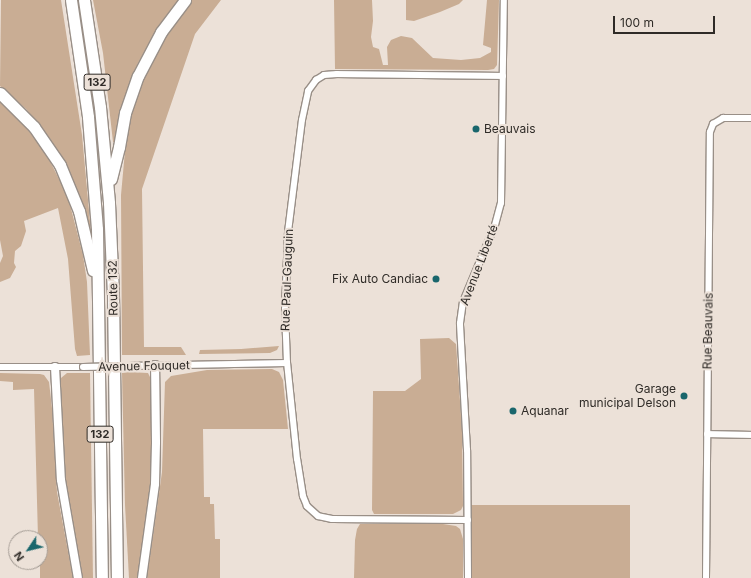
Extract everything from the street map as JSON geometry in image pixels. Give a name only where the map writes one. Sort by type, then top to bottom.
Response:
[{"type":"highway","name":"Route 132","points":[[71,0],[83,77],[91,144],[98,228],[102,578]]},
{"type":"highway","name":"Route 132","points":[[84,0],[96,72],[108,187],[113,290],[117,578]]},
{"type":"highway","points":[[108,187],[119,148],[125,113],[138,76],[161,32],[185,0]]},
{"type":"highway","points":[[0,93],[34,127],[63,171],[81,218],[98,291]]},
{"type":"street","name":"Avenue Liberté","points":[[468,578],[467,441],[461,316],[463,302],[495,225],[502,203],[504,0]]},
{"type":"street","name":"Rue Paul-Gauguin","points":[[468,520],[332,519],[314,514],[305,502],[299,475],[287,363],[286,292],[290,206],[302,120],[307,96],[313,83],[324,76],[337,74],[503,76]]},
{"type":"street","name":"Rue Beauvais","points":[[706,578],[710,132],[713,124],[723,118],[751,118]]},
{"type":"street","name":"Avenue Fouquet","points":[[0,367],[287,363]]},
{"type":"street","points":[[142,578],[156,473],[155,365]]},
{"type":"street","points":[[55,367],[61,480],[78,578]]},
{"type":"street","points":[[707,434],[751,435]]},
{"type":"shaded area","points":[[1,0],[61,0],[82,135],[91,232],[88,233],[41,128],[26,109],[0,86]]},
{"type":"shaded area","points":[[93,0],[180,0],[151,40],[138,63],[129,87],[116,142],[113,142],[103,53]]},
{"type":"shaded area","points":[[192,0],[221,0],[195,34],[142,189],[144,347],[181,347],[186,355],[122,355],[121,195],[127,129],[141,82],[151,60],[173,25]]},
{"type":"shaded area","points":[[334,0],[372,0],[373,21],[371,37],[373,47],[379,49],[383,65],[388,65],[387,47],[391,40],[401,36],[412,38],[433,58],[461,60],[480,58],[491,52],[491,48],[483,45],[487,0],[499,0],[497,65],[494,69],[488,70],[335,69]]},
{"type":"shaded area","points":[[406,0],[463,0],[459,4],[414,21],[406,20]]},
{"type":"shaded area","points":[[0,102],[28,130],[39,144],[50,161],[68,197],[83,255],[87,282],[90,355],[77,356],[75,349],[68,259],[58,208],[24,221],[26,231],[21,246],[15,251],[14,263],[16,267],[10,278],[0,282],[0,263],[3,256],[0,240]]},
{"type":"shaded area","points":[[449,338],[456,344],[462,430],[463,506],[461,510],[453,514],[374,514],[372,510],[373,391],[405,391],[421,379],[420,339]]},
{"type":"shaded area","points":[[279,346],[277,350],[270,353],[199,354],[200,350]]},
{"type":"shaded area","points":[[272,369],[279,372],[283,380],[288,429],[203,429],[204,497],[210,497],[210,504],[214,504],[215,539],[220,539],[220,578],[147,578],[162,472],[165,382],[171,376],[207,370]]},
{"type":"shaded area","points":[[0,373],[40,374],[44,375],[49,382],[57,492],[73,578],[40,578],[40,570],[48,570],[48,530],[38,530],[34,389],[13,390],[13,382],[0,381]]},
{"type":"shaded area","points":[[67,373],[90,373],[93,578],[80,578],[66,502],[62,449],[60,381],[61,378]]},
{"type":"shaded area","points":[[122,373],[148,373],[152,381],[152,489],[139,578],[129,578],[125,505]]},
{"type":"shaded area","points":[[471,505],[630,505],[630,578],[471,578]]},
{"type":"shaded area","points":[[360,524],[443,524],[456,526],[460,529],[463,539],[463,578],[354,578],[355,540],[357,529]]},
{"type":"place","name":"Beauvais","points":[[476,129]]},
{"type":"place","name":"Fix Auto Candiac","points":[[436,279]]},
{"type":"place","name":"Garage municipal Delson","points":[[684,396]]},
{"type":"place","name":"Aquanar","points":[[513,411]]}]
